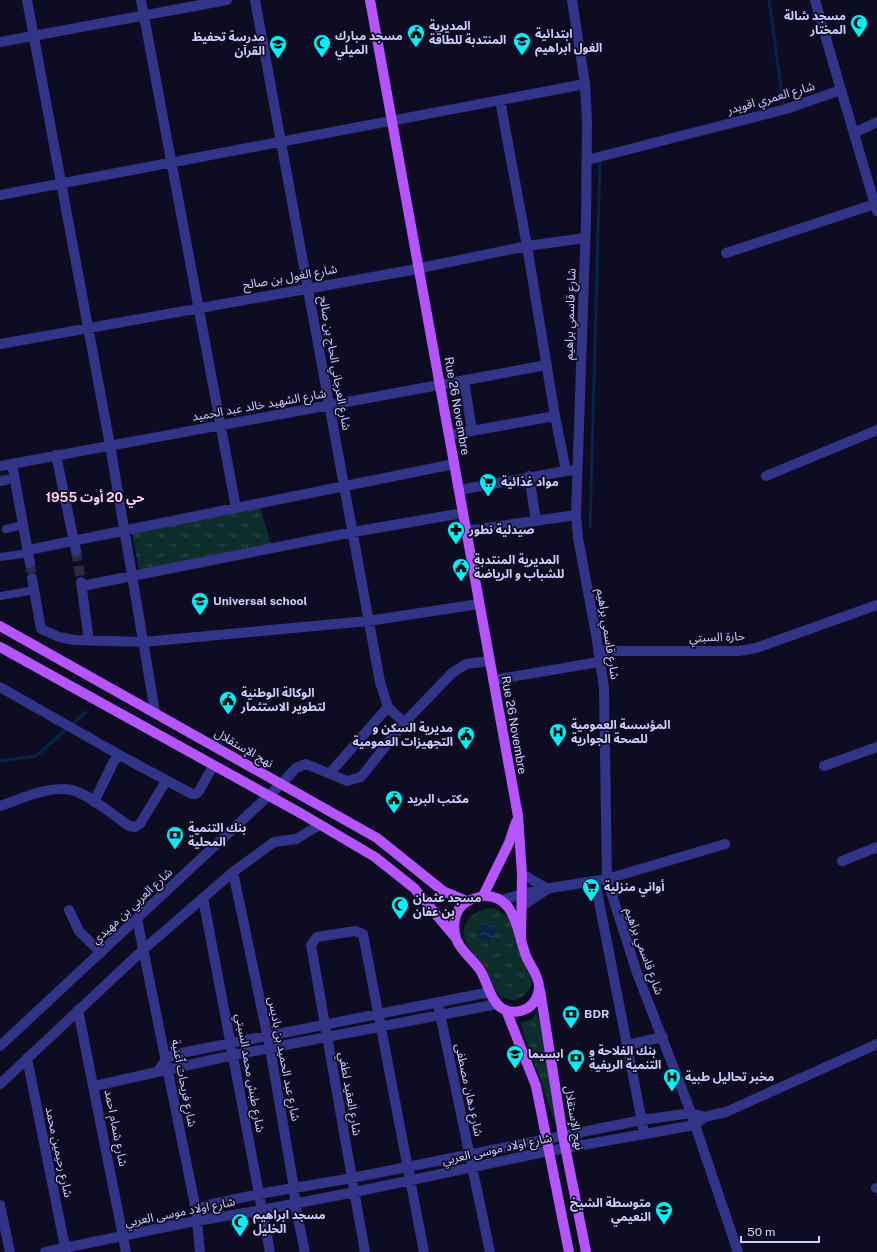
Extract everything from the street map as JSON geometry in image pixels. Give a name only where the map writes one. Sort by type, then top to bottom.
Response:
[{"type":"main road","name":"Rue 26 Novembre","points":[[370,0],[518,816],[522,874],[521,941]]},
{"type":"main road","name":"نهج الإستقلال","points":[[0,626],[377,838],[443,891],[467,901]]},
{"type":"main road","points":[[0,648],[320,825],[375,858],[414,888],[455,937],[479,969],[490,992],[501,1007],[535,1080],[570,1252]]},
{"type":"main road","name":"Rue 26 Novembre","points":[[483,896],[509,842],[518,816]]},
{"type":"main road","points":[[455,937],[454,924],[457,912],[467,901],[483,896],[489,896],[501,900]]},
{"type":"main road","name":"نهج الإستقلال","points":[[501,900],[511,909],[521,941],[539,987],[563,1136],[586,1252]]},
{"type":"main road","points":[[501,1007],[516,1012],[526,1010],[533,1004],[538,996],[539,987]]},
{"type":"street","points":[[27,0],[110,445],[154,712]]},
{"type":"street","points":[[140,0],[172,162],[236,508]]},
{"type":"street","points":[[0,42],[226,0]]},
{"type":"street","name":"شارع العرجاني الحاج بن صالح","points":[[255,0],[380,682],[388,707],[404,723]]},
{"type":"street","name":"شارع قاسمي براهيم","points":[[572,0],[584,84],[587,122],[585,238],[576,515],[578,538],[604,688],[606,879],[637,973],[663,1037],[691,1113],[738,1252]]},
{"type":"street","points":[[726,253],[876,207],[814,0]]},
{"type":"street","points":[[0,195],[584,84]]},
{"type":"street","name":"شارع العمري اقويدر","points":[[587,160],[786,109],[841,90]]},
{"type":"street","points":[[500,100],[566,471]]},
{"type":"street","points":[[854,133],[877,122]]},
{"type":"street","name":"شارع الغول بن صالح","points":[[0,344],[418,268],[527,246],[585,238]]},
{"type":"street","name":"شارع الشهيد خالد عبد الحميد","points":[[0,466],[546,365]]},
{"type":"street","points":[[464,380],[472,431]]},
{"type":"street","points":[[449,435],[555,416]]},
{"type":"street","points":[[766,476],[877,430]]},
{"type":"street","points":[[56,455],[74,547]]},
{"type":"street","points":[[12,464],[29,555]]},
{"type":"street","points":[[0,557],[29,555],[74,547],[124,530],[454,464]]},
{"type":"street","points":[[459,490],[529,476],[577,470]]},
{"type":"street","points":[[529,476],[536,521]]},
{"type":"street","points":[[89,641],[82,584],[132,577],[353,532],[463,513]]},
{"type":"street","points":[[466,531],[576,515]]},
{"type":"street","points":[[3,530],[23,525]]},
{"type":"street","points":[[32,578],[41,629],[59,637],[89,641],[143,642],[368,622],[480,607]]},
{"type":"street","points":[[0,596],[35,590]]},
{"type":"street","name":"حارة السبتي","points":[[598,651],[739,651],[756,648],[877,605]]},
{"type":"street","points":[[388,707],[330,773],[347,781],[361,777],[404,723],[452,674],[466,664],[489,661]]},
{"type":"street","points":[[493,680],[599,662]]},
{"type":"street","points":[[0,688],[192,794],[196,794],[199,791],[212,766]]},
{"type":"street","points":[[824,766],[877,747]]},
{"type":"street","points":[[94,802],[114,760],[118,757],[123,757]]},
{"type":"street","name":"شارع العربي بن مهيدي","points":[[0,1046],[269,796],[296,768],[302,764],[306,764],[330,773]]},
{"type":"street","points":[[0,806],[52,790],[70,790],[80,793],[129,826],[135,827],[140,824],[166,781]]},
{"type":"street","points":[[0,1084],[144,949],[233,872],[274,842],[296,839],[320,825]]},
{"type":"street","points":[[501,900],[522,894],[606,879],[725,844]]},
{"type":"street","points":[[842,861],[877,847]]},
{"type":"street","name":"شارع عبد الحميد بن باديس","points":[[233,872],[270,1048],[294,1188],[294,1204],[305,1252]]},
{"type":"street","points":[[522,874],[548,889]]},
{"type":"street","points":[[595,881],[644,1133]]},
{"type":"street","points":[[522,906],[548,889]]},
{"type":"street","name":"شارع طبش محمد السبتي","points":[[203,898],[234,1055],[270,1252]]},
{"type":"street","points":[[69,910],[80,931],[101,952]]},
{"type":"street","name":"شارع فريحات ٱغنية","points":[[137,919],[166,1059],[164,1071],[196,1210],[200,1252]]},
{"type":"street","name":"شارع العقيد لطفي","points":[[365,1252],[326,1038],[311,945],[312,941],[317,937],[355,931],[363,934],[378,1014]]},
{"type":"street","points":[[166,1059],[176,1054],[490,992]]},
{"type":"street","name":"شارع دهان مصطفى","points":[[437,1003],[490,1252]]},
{"type":"street","points":[[94,1086],[234,1055],[440,1015],[501,1007]]},
{"type":"street","name":"شارع شمام احمد","points":[[78,1010],[126,1252]]},
{"type":"street","points":[[378,1014],[424,1252]]},
{"type":"street","points":[[627,1045],[663,1037]]},
{"type":"street","points":[[704,1117],[726,1112],[877,1044]]},
{"type":"street","name":"شارع رحيمين محمد","points":[[27,1058],[66,1250]]},
{"type":"street","name":"شارع اولاد موسى العربي","points":[[196,1210],[208,1205],[259,1194],[352,1178],[642,1120],[691,1113],[704,1117]]},
{"type":"street","name":"شارع اولاد موسى العربي","points":[[45,1252],[66,1250],[197,1220],[294,1204],[549,1151],[694,1125],[704,1117]]},
{"type":"street","points":[[0,1205],[10,1252]]},
{"type":"green space","points":[[260,507],[271,544],[139,570],[132,532]]},
{"type":"green space","points":[[492,908],[503,913],[511,922],[518,948],[531,978],[529,990],[522,997],[516,1000],[507,999],[499,994],[485,967],[471,951],[465,941],[464,927],[471,916],[484,909]]},
{"type":"green space","points":[[537,1012],[561,1128],[557,1128],[520,1022],[531,1020]]},
{"type":"water","points":[[483,923],[491,923],[496,928],[494,939],[491,941],[483,941],[478,936],[478,928]]},
{"type":"waterway","points":[[769,0],[783,103]]},
{"type":"waterway","points":[[590,527],[600,159]]},
{"type":"waterway","points":[[0,761],[36,756],[86,712]]},
{"type":"tunnel","points":[[76,551],[81,582]]},
{"type":"tunnel","points":[[30,563],[32,578]]},
{"type":"place","name":"مسجد شالة المختار","points":[[859,38]]},
{"type":"place","name":"المديرية المنتدبة للطاقة","points":[[416,48]]},
{"type":"place","name":"ابتدائية الغول ابراهيم","points":[[522,56]]},
{"type":"place","name":"مسجد مبارك الميلي","points":[[322,58]]},
{"type":"place","name":"مدرسة تحفيظ القرآن","points":[[278,59]]},
{"type":"place","name":"مواد غذائية","points":[[488,497]]},
{"type":"place","name":"صيدلية نطور","points":[[456,545]]},
{"type":"place","name":"المديرية المنتدبة للشباب و الرياضة","points":[[461,582]]},
{"type":"place","name":"Universal school","points":[[200,616]]},
{"type":"place","name":"الوكالة الوطنية لتطوير الاستثمار","points":[[228,715]]},
{"type":"place","name":"المؤسسة العمومية للصحة الجوارية","points":[[558,747]]},
{"type":"place","name":"مديرية السكن و التجهيزات العمومية","points":[[466,750]]},
{"type":"place","name":"مكتب البريد","points":[[394,814]]},
{"type":"place","name":"بنك التنمية المحلية","points":[[175,850]]},
{"type":"place","name":"أواني منزلية","points":[[591,902]]},
{"type":"place","name":"مسجد عثمان بن عفان","points":[[400,920]]},
{"type":"place","name":"BDR","points":[[571,1029]]},
{"type":"place","name":"ابسيما","points":[[515,1069]]},
{"type":"place","name":"بنك الفلاحة و التنمية الريفية","points":[[576,1073]]},
{"type":"place","name":"مخبر تحاليل طبية","points":[[672,1092]]},
{"type":"place","name":"متوسطة الشيخ النعيمي","points":[[664,1225]]},
{"type":"place","name":"مسجد ابراهيم الخليل","points":[[240,1237]]},
{"type":"district","name":"حي 20 أوت 1955","points":[[95,497]]}]
